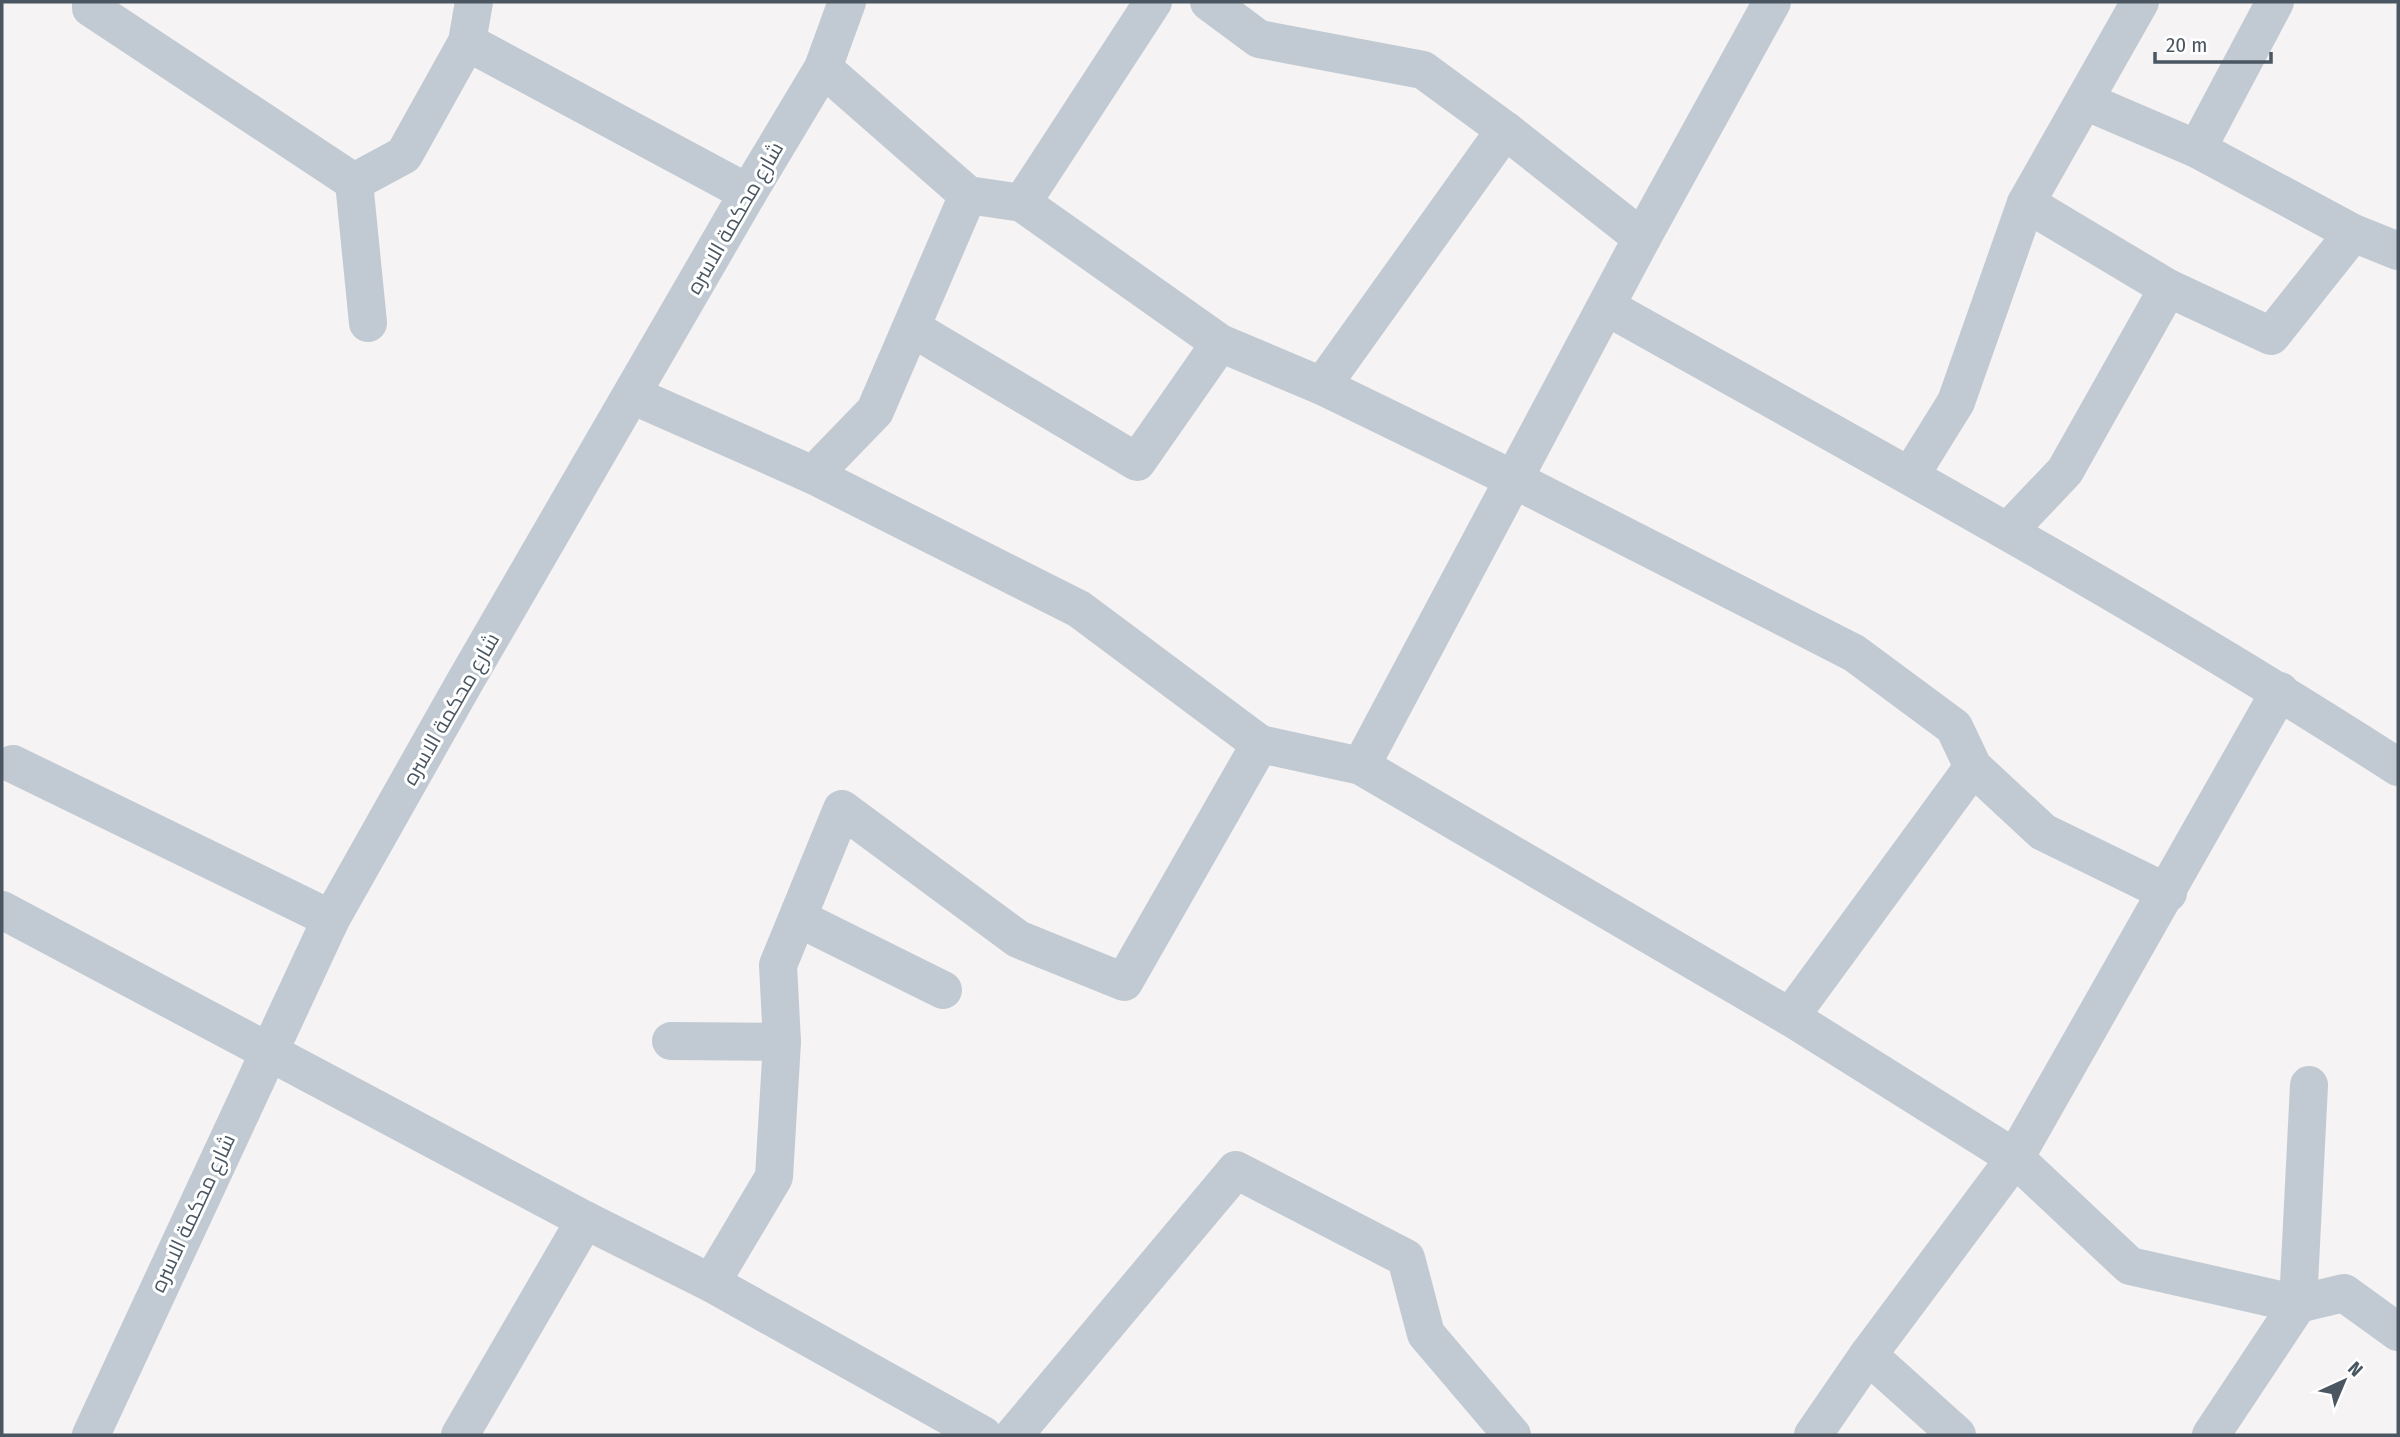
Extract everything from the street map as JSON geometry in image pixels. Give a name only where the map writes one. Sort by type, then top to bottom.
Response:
[{"type":"street","points":[[91,2],[91,8],[354,182]]},
{"type":"street","points":[[354,182],[404,155],[467,42],[474,2]]},
{"type":"street","name":"شارع محكمة الاسره","points":[[90,1435],[331,919],[463,685],[823,68],[847,2]]},
{"type":"street","points":[[1022,203],[1153,2]]},
{"type":"street","points":[[1209,2],[1259,39],[1423,70],[1505,130],[1642,238]]},
{"type":"street","points":[[1361,766],[1642,238],[1772,2]]},
{"type":"street","points":[[1910,476],[1956,402],[2026,203],[2140,2]]},
{"type":"street","points":[[2197,149],[2275,2]]},
{"type":"street","points":[[467,42],[748,193]]},
{"type":"street","points":[[823,68],[968,195],[1022,203],[1220,343],[1322,386],[1513,479],[1854,653],[1954,727],[1973,767],[2043,832],[2168,893]]},
{"type":"street","points":[[2085,101],[2197,149],[2353,233],[2398,251]]},
{"type":"street","points":[[1322,386],[1505,130]]},
{"type":"street","points":[[354,182],[368,323]]},
{"type":"street","points":[[813,475],[875,411],[968,195]]},
{"type":"street","points":[[2026,203],[2168,288],[2271,336],[2353,233]]},
{"type":"street","points":[[2008,531],[2065,471],[2168,288]]},
{"type":"street","points":[[1607,307],[2008,531],[2280,691],[2398,767]]},
{"type":"street","points":[[912,328],[1137,462],[1220,343]]},
{"type":"street","points":[[632,396],[813,475],[1079,609],[1260,744],[1361,766],[1790,1017],[2015,1158],[2130,1266],[2298,1304],[2344,1293],[2398,1332]]},
{"type":"street","points":[[1813,1435],[1868,1355],[2015,1158],[2168,893],[2280,691]]},
{"type":"street","points":[[711,1283],[774,1177],[782,1042],[778,965],[842,809],[1018,939],[1124,982],[1260,744]]},
{"type":"street","points":[[13,764],[331,919]]},
{"type":"street","points":[[1790,1017],[1973,767]]},
{"type":"street","points":[[2,910],[585,1220],[711,1283],[983,1435]]},
{"type":"street","points":[[798,918],[943,990]]},
{"type":"street","points":[[671,1041],[782,1042]]},
{"type":"street","points":[[2211,1435],[2298,1304],[2309,1085]]},
{"type":"street","points":[[1014,1435],[1236,1170],[1406,1258],[1426,1334],[1512,1435]]},
{"type":"street","points":[[460,1435],[585,1220]]},
{"type":"street","points":[[1868,1355],[1957,1435]]}]
